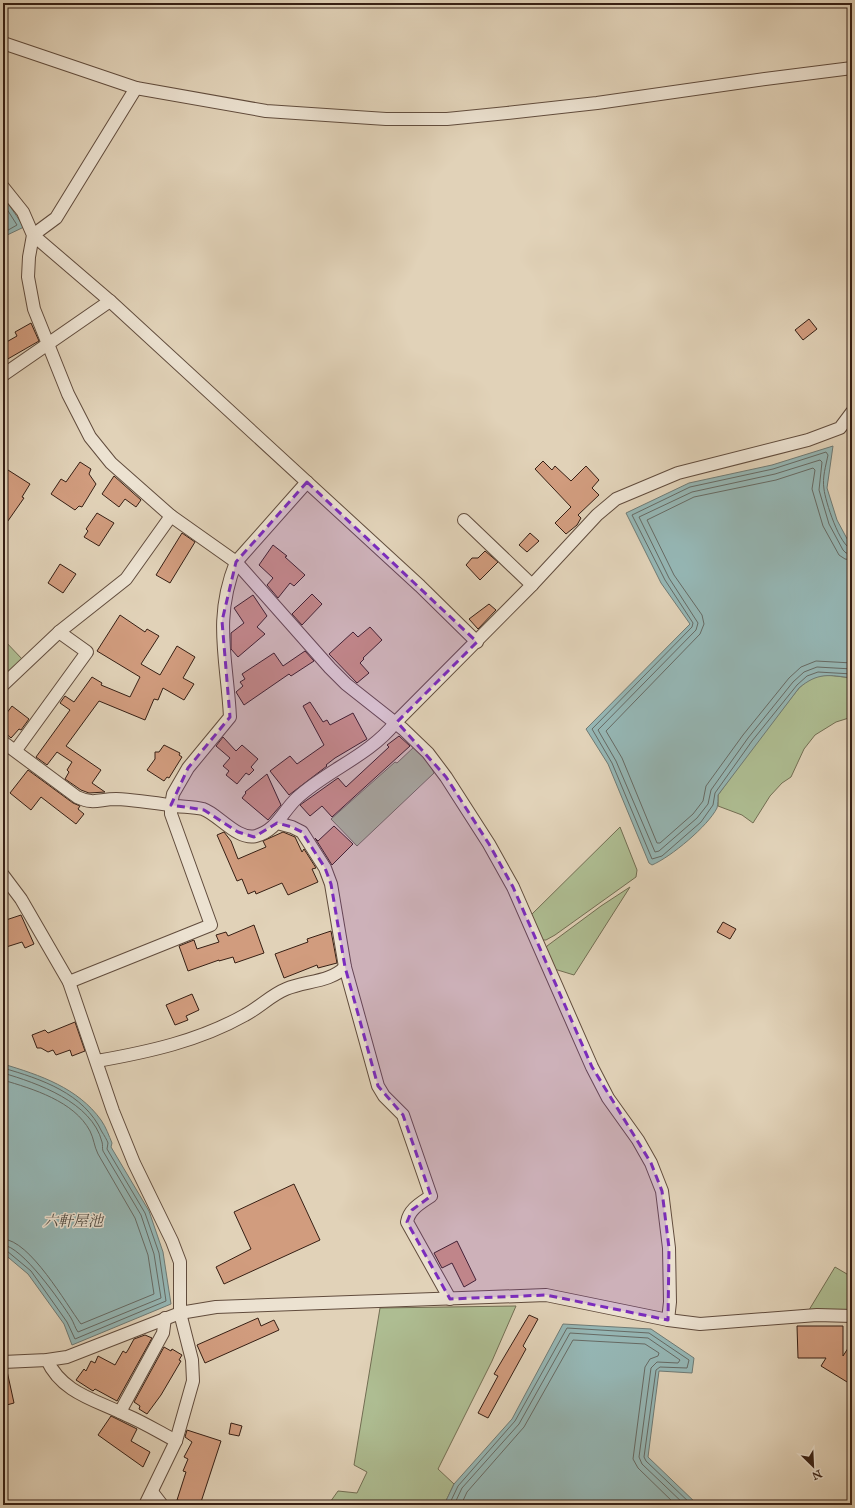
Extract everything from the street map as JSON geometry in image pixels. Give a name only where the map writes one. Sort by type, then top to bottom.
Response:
[{"type":"street","points":[[3,43],[136,88],[266,111],[386,119],[447,119],[596,104],[852,68]]},
{"type":"street","points":[[136,88],[56,218],[33,235],[29,257],[28,277],[34,309],[68,394],[84,428],[93,442],[111,463],[171,516],[236,562],[330,668],[346,684],[403,729],[428,753],[446,777],[489,844],[513,887],[592,1068],[608,1098],[638,1140],[651,1163],[662,1191],[669,1248],[670,1302],[668,1320]]},
{"type":"street","points":[[3,187],[24,212],[33,235],[110,301],[420,586],[477,642]]},
{"type":"street","points":[[3,375],[110,301]]},
{"type":"street","points":[[3,742],[16,750],[77,797],[89,802],[114,799],[204,810],[238,832],[254,837],[270,830],[307,788],[382,739],[395,723],[477,642],[597,515],[616,499],[678,474],[703,466],[749,457],[821,436],[840,428],[852,412]]},
{"type":"street","points":[[69,982],[211,925],[171,814],[173,794],[188,768],[230,717],[222,640],[222,621],[227,592],[236,562],[307,482]]},
{"type":"street","points":[[3,684],[60,632],[126,579],[171,516]]},
{"type":"street","points":[[464,520],[532,585]]},
{"type":"street","points":[[16,750],[88,652],[60,632]]},
{"type":"street","points":[[277,823],[292,826],[302,832],[324,868],[331,884],[345,968],[378,1086],[384,1096],[403,1115],[431,1196],[412,1210],[408,1215],[407,1222],[450,1298]]},
{"type":"street","points":[[5,883],[21,899],[69,982],[113,1111],[134,1163],[172,1241],[180,1262],[180,1313],[192,1360],[193,1381],[176,1441],[145,1505]]},
{"type":"street","points":[[97,1061],[156,1050],[179,1043],[246,1015],[278,992],[291,986],[338,975],[345,968]]},
{"type":"street","points":[[3,1362],[47,1360],[67,1357],[180,1313],[230,1307],[546,1295],[668,1320],[700,1324],[817,1315],[852,1316]]},
{"type":"street","points":[[120,1412],[163,1332],[165,1318]]},
{"type":"street","points":[[47,1360],[52,1372],[60,1381],[84,1398],[120,1412],[176,1441]]},
{"type":"street","points":[[152,1492],[162,1505]]},
{"type":"highlighted area","points":[[307,482],[477,642],[397,722],[446,777],[489,844],[513,887],[592,1067],[651,1163],[662,1191],[669,1248],[668,1320],[546,1295],[450,1299],[407,1222],[412,1210],[431,1196],[403,1115],[378,1086],[345,967],[331,884],[325,868],[302,832],[292,827],[277,823],[254,837],[238,832],[204,810],[171,805],[188,768],[230,717],[222,621],[236,562]]},
{"type":"green space","points":[[3,639],[23,660],[3,678]]},
{"type":"green space","points":[[828,675],[852,678],[852,717],[836,722],[815,735],[804,749],[791,777],[782,783],[770,796],[753,823],[742,815],[718,806],[718,795],[755,744],[799,688],[809,679]]},
{"type":"green space","points":[[415,746],[429,762],[434,773],[357,846],[331,819]]},
{"type":"green space","points":[[620,827],[637,870],[636,877],[555,935],[546,940],[541,940],[530,916]]},
{"type":"green space","points":[[630,887],[574,975],[551,968],[544,952],[547,946],[601,906]]},
{"type":"green space","points":[[835,1267],[852,1277],[852,1310],[809,1310]]},
{"type":"green space","points":[[516,1306],[492,1361],[438,1469],[454,1484],[444,1505],[328,1505],[338,1491],[357,1493],[367,1472],[354,1465],[380,1308]]},
{"type":"water","points":[[3,196],[24,227],[3,237]]},
{"type":"water","points":[[833,446],[827,488],[837,520],[852,548],[852,678],[837,676],[818,677],[812,679],[799,688],[718,795],[717,808],[706,823],[679,848],[652,865],[649,863],[608,764],[586,729],[690,624],[661,583],[626,513],[689,483],[772,465]]},
{"type":"water","name":"六軒屋池","points":[[3,1064],[44,1078],[70,1091],[92,1109],[101,1120],[112,1143],[111,1147],[149,1211],[163,1252],[171,1304],[72,1345],[64,1324],[28,1274],[3,1253]]},
{"type":"water","points":[[563,1324],[651,1329],[694,1358],[692,1373],[659,1371],[648,1457],[698,1505],[444,1505],[454,1484],[512,1419]]},
{"type":"building","points":[[809,319],[817,329],[803,340],[795,330]]},
{"type":"building","points":[[31,323],[39,341],[6,360],[3,354],[3,344],[17,336],[15,332]]},
{"type":"building","points":[[543,461],[552,470],[555,466],[571,481],[586,466],[599,480],[592,488],[599,495],[578,515],[581,518],[577,525],[566,534],[555,523],[571,507],[535,469]]},
{"type":"building","points":[[80,462],[91,469],[89,474],[96,484],[82,507],[79,506],[75,510],[51,494],[61,479],[66,482]]},
{"type":"building","points":[[8,470],[30,484],[22,497],[24,498],[3,528],[3,477]]},
{"type":"building","points":[[114,476],[141,500],[136,507],[125,499],[119,507],[102,494]]},
{"type":"building","points":[[97,513],[114,523],[99,546],[84,537],[88,531],[86,529]]},
{"type":"building","points":[[182,533],[195,542],[170,583],[156,575]]},
{"type":"building","points":[[530,533],[539,541],[527,552],[519,545]]},
{"type":"building","points":[[273,545],[287,556],[285,557],[305,575],[294,586],[290,583],[278,598],[267,585],[273,578],[259,565]]},
{"type":"building","points":[[485,551],[498,562],[480,580],[466,565],[472,558],[478,558]]},
{"type":"building","points":[[60,564],[76,574],[63,593],[48,583]]},
{"type":"building","points":[[312,594],[322,604],[302,625],[292,614]]},
{"type":"building","points":[[253,595],[267,616],[257,627],[265,634],[238,657],[231,649],[231,633],[244,623],[234,608]]},
{"type":"building","points":[[489,604],[496,610],[478,629],[469,619]]},
{"type":"building","points":[[120,615],[145,632],[147,629],[159,636],[141,664],[160,675],[177,646],[195,657],[183,678],[194,684],[184,700],[163,688],[158,700],[154,699],[145,720],[99,701],[66,746],[101,770],[92,783],[105,792],[89,793],[81,790],[65,779],[69,772],[67,770],[72,762],[57,752],[47,765],[36,757],[70,710],[60,703],[65,696],[74,702],[92,677],[102,683],[101,685],[130,697],[140,677],[97,651]]},
{"type":"building","points":[[370,627],[382,640],[363,658],[364,659],[360,663],[369,673],[357,683],[329,654],[353,632],[358,637]]},
{"type":"building","points":[[305,651],[314,661],[291,676],[289,674],[244,705],[236,692],[243,686],[240,682],[245,679],[242,674],[274,653],[283,666]]},
{"type":"building","points":[[310,702],[323,722],[327,720],[330,725],[353,713],[367,739],[335,758],[326,765],[327,766],[289,795],[270,771],[290,756],[297,764],[324,745],[303,706]]},
{"type":"building","points":[[12,706],[29,719],[21,730],[19,729],[11,738],[3,731],[3,718]]},
{"type":"building","points":[[399,736],[410,746],[332,817],[322,806],[310,816],[300,805],[338,778],[346,787],[389,747],[387,745]]},
{"type":"building","points":[[223,737],[236,751],[242,745],[258,759],[251,767],[254,770],[249,775],[246,773],[237,784],[226,775],[229,771],[223,766],[230,758],[216,746]]},
{"type":"building","points":[[164,745],[180,753],[179,755],[182,757],[169,778],[167,777],[164,781],[147,770],[155,759],[155,752],[159,752]]},
{"type":"building","points":[[28,770],[73,803],[80,806],[78,809],[84,814],[76,824],[41,797],[31,810],[10,793]]},
{"type":"building","points":[[267,774],[281,805],[268,820],[242,798],[246,793],[245,792]]},
{"type":"building","points":[[334,826],[353,844],[332,865],[315,838],[318,841]]},
{"type":"building","points":[[224,832],[231,841],[238,859],[266,847],[263,841],[283,832],[295,837],[302,852],[304,849],[316,868],[312,869],[318,882],[288,895],[282,883],[256,894],[255,891],[248,894],[242,879],[237,881],[217,835]]},
{"type":"building","points":[[21,915],[34,944],[25,948],[22,942],[3,948],[3,921]]},
{"type":"building","points":[[723,922],[736,929],[730,939],[717,932]]},
{"type":"building","points":[[254,925],[264,953],[235,963],[233,957],[219,960],[188,971],[179,946],[194,940],[197,949],[219,942],[216,935],[226,932],[228,936]]},
{"type":"building","points":[[331,931],[337,963],[318,968],[317,965],[284,978],[275,954],[308,942],[307,939]]},
{"type":"building","points":[[192,994],[199,1010],[186,1016],[188,1020],[175,1025],[166,1005]]},
{"type":"building","points":[[75,1022],[85,1051],[72,1056],[70,1050],[56,1055],[53,1050],[48,1052],[41,1048],[37,1048],[32,1035],[45,1030],[48,1033]]},
{"type":"building","points":[[294,1184],[320,1240],[224,1284],[216,1267],[251,1249],[234,1212]]},
{"type":"building","points":[[457,1241],[476,1280],[464,1287],[452,1263],[442,1268],[434,1253]]},
{"type":"building","points":[[529,1315],[538,1319],[523,1346],[526,1349],[488,1418],[478,1413],[498,1376],[494,1374]]},
{"type":"building","points":[[258,1318],[261,1326],[274,1320],[279,1330],[205,1363],[197,1345]]},
{"type":"building","points":[[797,1326],[843,1326],[843,1356],[852,1342],[852,1385],[821,1366],[826,1358],[798,1358]]},
{"type":"building","points":[[145,1335],[152,1338],[117,1401],[95,1389],[93,1391],[76,1380],[84,1369],[86,1371],[91,1361],[95,1363],[98,1356],[115,1365],[123,1351],[126,1353],[134,1339]]},
{"type":"building","points":[[164,1347],[171,1351],[172,1349],[182,1355],[179,1360],[181,1361],[161,1395],[147,1414],[139,1409],[140,1406],[134,1402]]},
{"type":"building","points":[[3,1371],[7,1371],[14,1403],[3,1406]]},
{"type":"building","points":[[111,1416],[137,1429],[131,1441],[150,1452],[143,1467],[98,1435]]},
{"type":"building","points":[[231,1423],[242,1426],[239,1436],[229,1434]]},
{"type":"building","points":[[187,1430],[221,1441],[200,1505],[177,1500],[186,1472],[183,1471],[188,1459],[184,1457],[192,1442],[185,1437]]}]
